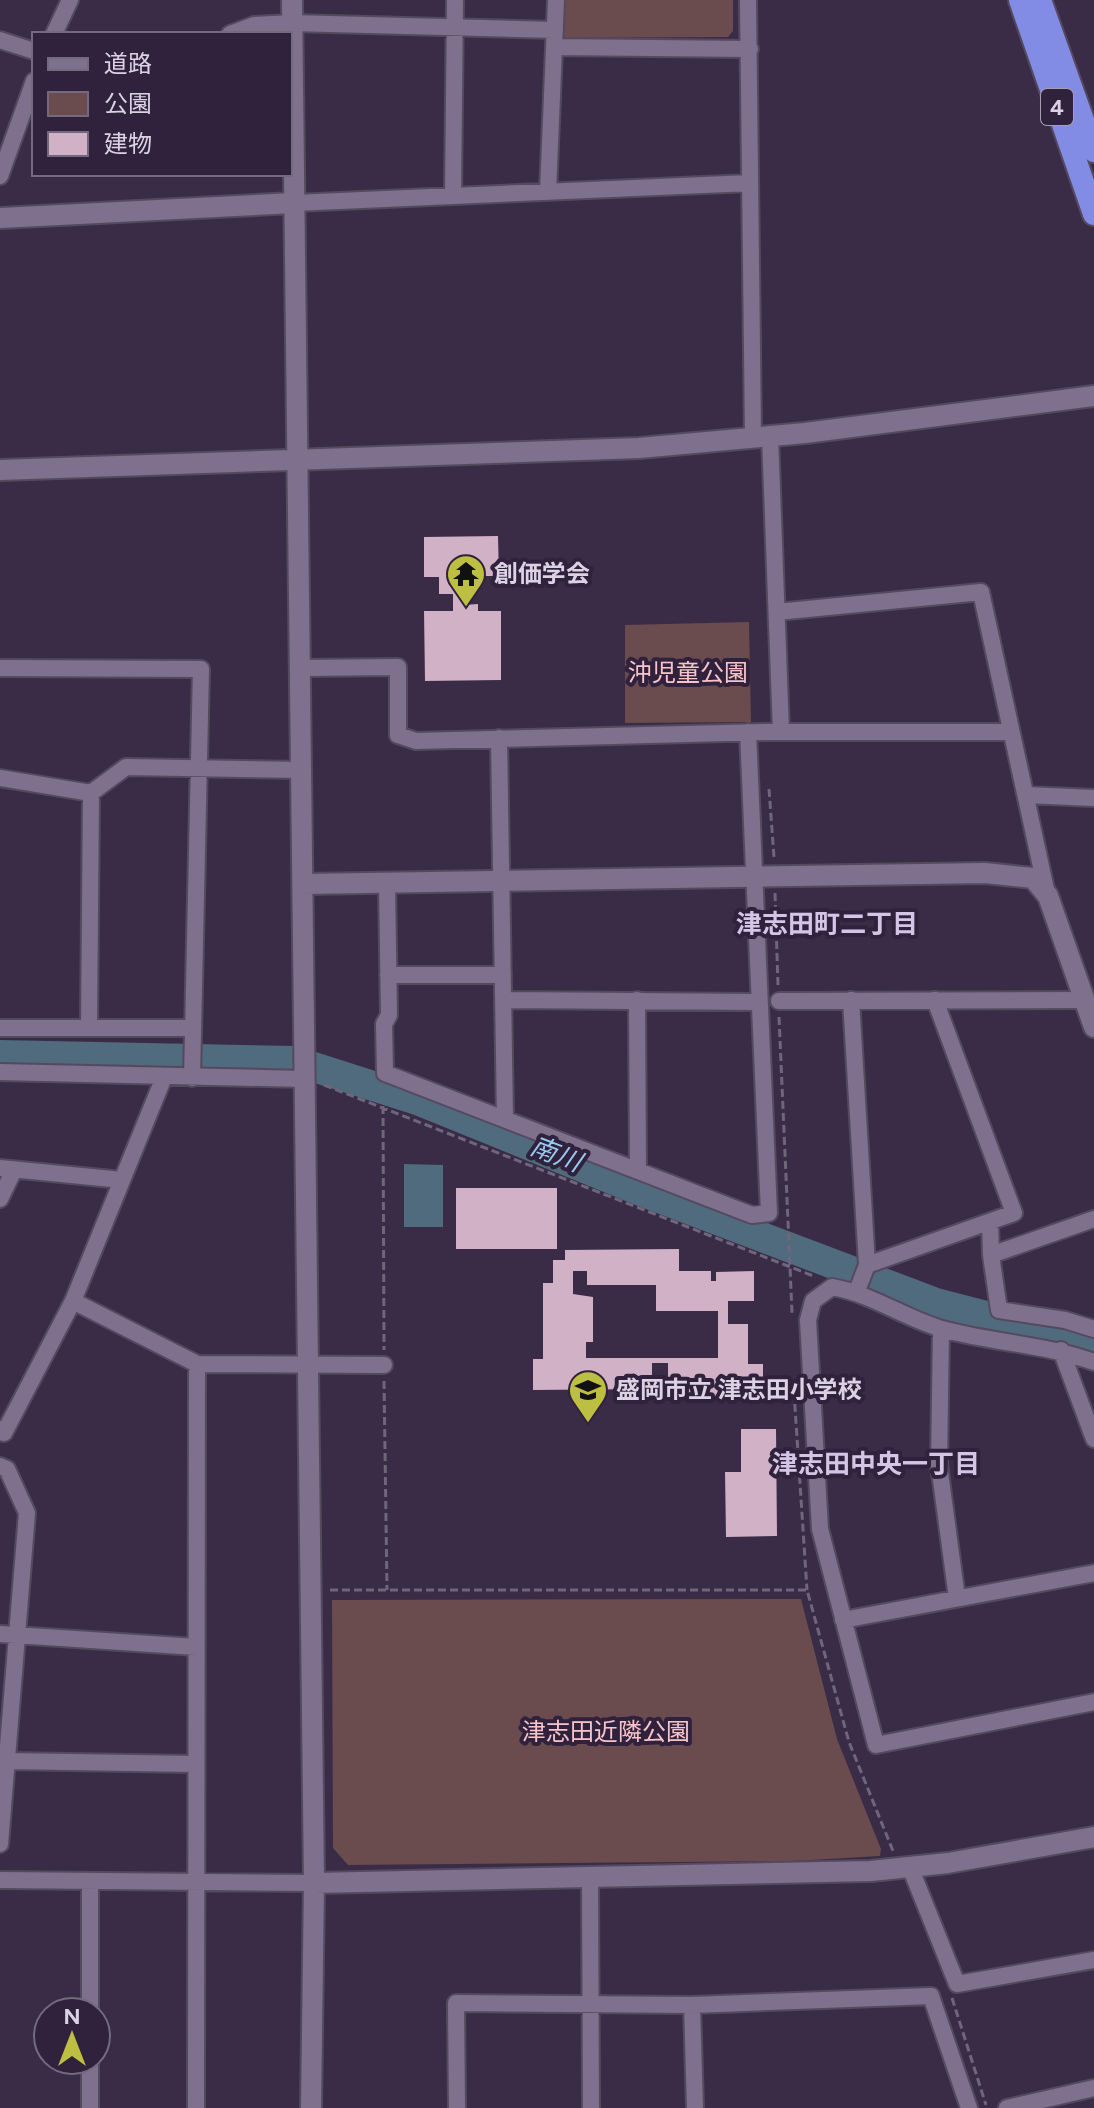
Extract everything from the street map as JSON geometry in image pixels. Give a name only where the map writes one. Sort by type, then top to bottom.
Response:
[{"type":"highway","name":"4","points":[[1020,0],[1094,214]]},
{"type":"highway","name":"4","points":[[1040,0],[1094,151]]},
{"type":"street","points":[[55,32],[70,0]]},
{"type":"street","points":[[292,0],[314,1883],[311,2108]]},
{"type":"street","points":[[453,196],[455,0]]},
{"type":"street","points":[[548,192],[556,0]]},
{"type":"street","points":[[748,0],[750,183],[761,437],[777,612],[781,732]]},
{"type":"street","points":[[235,32],[254,25],[292,23],[454,27],[555,38],[750,49]]},
{"type":"street","points":[[0,40],[32,50]]},
{"type":"street","points":[[0,176],[32,87]]},
{"type":"street","points":[[0,218],[750,183]]},
{"type":"street","points":[[0,470],[639,448],[761,437],[1094,396]]},
{"type":"street","points":[[777,612],[981,592],[1048,896],[1094,1027]]},
{"type":"street","points":[[301,668],[398,667],[398,735],[416,741],[748,732],[1011,732]]},
{"type":"street","points":[[0,668],[201,669],[192,1078]]},
{"type":"street","points":[[387,883],[385,1073],[752,1215],[769,1213],[757,1002],[748,732]]},
{"type":"street","points":[[499,738],[505,1119]]},
{"type":"street","points":[[0,778],[91,793],[126,767],[302,770]]},
{"type":"street","points":[[89,1028],[91,793]]},
{"type":"street","points":[[1026,795],[1094,798]]},
{"type":"street","points":[[303,884],[985,873],[1033,878],[1048,896]]},
{"type":"street","points":[[388,975],[503,975]]},
{"type":"street","points":[[504,1000],[757,1002]]},
{"type":"street","points":[[637,1000],[638,1170]]},
{"type":"street","points":[[851,1000],[866,1267],[858,1289]]},
{"type":"street","points":[[866,1267],[1014,1213],[935,1000]]},
{"type":"street","points":[[779,1001],[1085,1000]]},
{"type":"street","points":[[0,1028],[192,1028]]},
{"type":"street","points":[[0,1072],[305,1079]]},
{"type":"street","points":[[0,1429],[4,1433],[73,1301],[164,1077]]},
{"type":"street","points":[[0,1199],[7,1169],[122,1180]]},
{"type":"street","points":[[991,1255],[1094,1219]]},
{"type":"street","points":[[990,1222],[999,1310],[1094,1329]]},
{"type":"street","points":[[1094,1362],[1061,1350],[941,1329],[858,1289],[832,1287],[813,1301],[808,1320],[820,1529],[876,1745],[1094,1702]]},
{"type":"street","points":[[73,1301],[197,1364],[384,1365]]},
{"type":"street","points":[[941,1329],[939,1465],[957,1598]]},
{"type":"street","points":[[1061,1350],[1094,1439]]},
{"type":"street","points":[[196,2108],[197,1364]]},
{"type":"street","points":[[0,1466],[7,1469],[27,1513],[8,1634],[6,1761],[0,1844]]},
{"type":"street","points":[[843,1620],[1094,1573]]},
{"type":"street","points":[[8,1634],[196,1647]]},
{"type":"street","points":[[6,1761],[196,1764]]},
{"type":"street","points":[[0,1880],[314,1883],[904,1867],[1094,1837]]},
{"type":"street","points":[[904,1867],[957,1984],[1094,1960]]},
{"type":"street","points":[[590,1877],[591,2108]]},
{"type":"street","points":[[90,1881],[90,1996]]},
{"type":"street","points":[[457,2108],[456,2003],[692,2005],[931,1996],[969,2108]]},
{"type":"street","points":[[692,2005],[695,2108]]},
{"type":"street","points":[[90,2076],[90,2108]]},
{"type":"street","points":[[1007,2108],[1094,2088]]},
{"type":"path","points":[[775,878],[790,1267]]},
{"type":"path","points":[[305,1079],[383,1106],[790,1267],[832,1287]]},
{"type":"path","points":[[311,1590],[807,1590],[849,1742],[904,1867]]},
{"type":"green space","points":[[562,0],[733,0],[733,31],[728,37],[566,38],[561,35]]},
{"type":"green space","name":"沖児童公園","points":[[749,622],[751,722],[625,723],[625,625]]},
{"type":"green space","name":"津志田近隣公園","points":[[801,1599],[837,1739],[881,1849],[880,1856],[794,1861],[348,1865],[333,1848],[332,1600]]},
{"type":"water","points":[[404,1164],[443,1165],[443,1227],[404,1227]]},
{"type":"building","name":"創価学会","points":[[498,536],[499,576],[463,576],[464,605],[478,604],[478,611],[501,611],[501,680],[425,681],[424,611],[453,611],[453,594],[439,594],[439,577],[424,577],[424,537]]},
{"type":"building","points":[[456,1188],[557,1188],[557,1249],[456,1249]]},
{"type":"building","points":[[679,1249],[679,1271],[711,1271],[711,1281],[716,1281],[716,1272],[754,1271],[754,1301],[728,1301],[728,1324],[748,1324],[748,1364],[763,1364],[763,1396],[668,1396],[668,1363],[652,1363],[652,1389],[533,1390],[533,1359],[543,1359],[543,1283],[553,1283],[553,1260],[565,1260],[565,1250]],"holes":[[[573,1271],[587,1271],[587,1285],[656,1285],[656,1311],[718,1311],[718,1358],[586,1358],[586,1342],[593,1342],[593,1297],[573,1294]]]},
{"type":"building","points":[[741,1429],[776,1429],[777,1536],[726,1537],[725,1472],[741,1472]]},
{"type":"waterway","name":"南川","points":[[0,1055],[295,1061],[420,1101],[646,1193],[936,1303],[1094,1344]]},
{"type":"place","name":"創価学会","points":[[466,608]]},
{"type":"place","name":"盛岡市立 津志田小学校","points":[[588,1424]]},
{"type":"district","name":"津志田町二丁目","points":[[827,924]]},
{"type":"district","name":"津志田中央一丁目","points":[[876,1464]]}]
